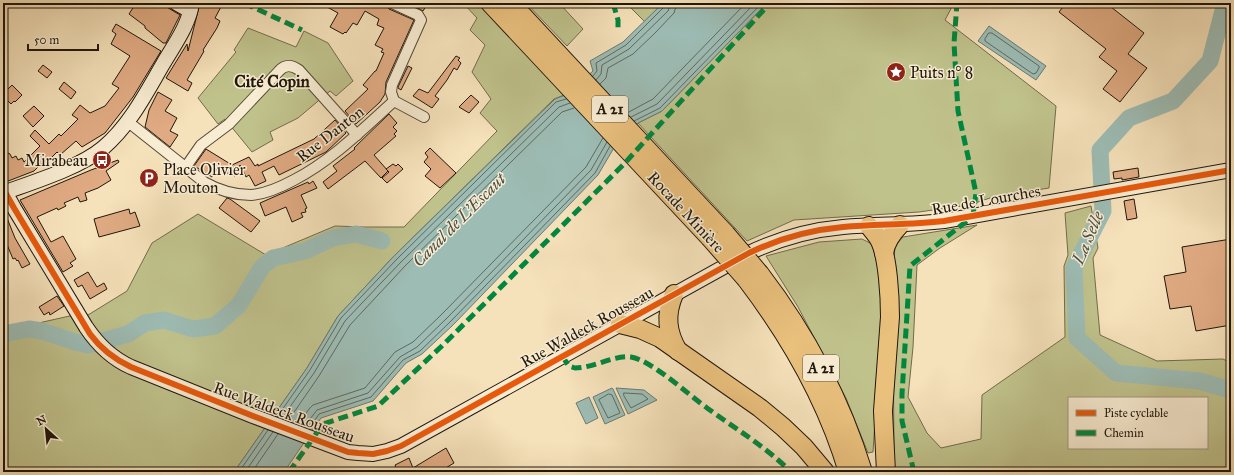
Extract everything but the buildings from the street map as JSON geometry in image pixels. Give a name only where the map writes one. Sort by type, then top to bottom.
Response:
[{"type":"highway","name":"Rocade Minière","points":[[490,3],[542,47],[718,236],[792,319],[825,376],[848,426],[863,472]]},
{"type":"highway","name":"Rocade Minière","points":[[511,3],[542,47]]},
{"type":"highway","points":[[884,253],[890,236],[900,225]]},
{"type":"highway","points":[[869,226],[880,240],[884,253],[890,309],[884,411],[886,472]]},
{"type":"highway","name":"Rocade Minière","points":[[753,276],[776,320],[809,374],[831,424],[848,472]]},
{"type":"highway","points":[[674,294],[669,307],[667,323],[672,340],[679,353]]},
{"type":"highway","points":[[620,324],[647,331],[660,338],[776,421],[804,447],[825,472]]},
{"type":"street","points":[[4,192],[66,169],[90,157],[107,144],[142,101],[187,21],[191,7],[176,3]]},
{"type":"street","points":[[392,3],[418,15],[421,20],[392,84],[391,92],[394,101],[424,117]]},
{"type":"street","points":[[185,168],[201,145],[229,124],[279,70],[289,65],[299,70],[357,135]]},
{"type":"street","name":"Rue Danton","points":[[127,121],[204,182],[244,195],[257,194],[279,188],[324,163],[394,101]]},
{"type":"street","name":"Rue de Lourches","points":[[746,254],[771,243],[807,233],[835,228],[944,221],[1231,170]]},
{"type":"street","name":"Rue Waldeck Rousseau","points":[[4,192],[90,334],[104,350],[115,359],[130,367],[253,416],[340,449],[358,453],[380,453],[394,448],[746,254]]},
{"type":"green space","points":[[463,3],[479,3],[564,95],[554,99],[394,256],[338,316],[307,368],[234,472],[3,472],[3,331],[74,315],[88,315],[127,291],[152,243],[198,214],[266,255],[335,226],[404,227],[497,131],[480,113],[491,99],[472,72],[485,45],[470,30],[477,18]]},
{"type":"green space","points":[[526,3],[559,3],[583,29],[567,46]]},
{"type":"green space","points":[[626,3],[663,3],[645,22]]},
{"type":"green space","points":[[767,3],[954,3],[945,20],[1056,106],[1049,188],[993,197],[969,205],[919,212],[794,220],[747,241],[638,123],[662,111]]},
{"type":"green space","points":[[248,28],[296,47],[304,31],[328,43],[353,81],[336,96],[330,91],[298,118],[270,132],[273,140],[252,152],[225,119],[218,124],[198,98],[236,52],[234,50]]},
{"type":"green space","points":[[1091,206],[1098,248],[1093,258],[1100,335],[1157,361],[1223,359],[1231,363],[1231,472],[894,472],[893,276],[895,246],[903,237],[977,225],[940,248],[917,265],[913,347],[908,397],[927,433],[941,448],[981,439],[982,395],[1065,337],[1064,266],[1068,255],[1065,213]]},
{"type":"green space","points":[[862,239],[872,244],[878,267],[882,312],[873,452],[868,453],[846,398],[798,307],[766,256],[819,242]]},
{"type":"water","name":"Canal de L'Escaut","points":[[663,3],[767,3],[662,111],[638,123],[615,146],[598,175],[453,325],[422,354],[406,363],[373,401],[321,418],[284,472],[234,472],[307,368],[338,316],[394,256],[555,99],[568,94],[593,71],[590,61],[623,42]]},
{"type":"water","points":[[989,26],[1046,66],[1036,80],[978,41]]},
{"type":"water","points":[[612,388],[625,415],[605,424],[593,397]]},
{"type":"water","points":[[616,388],[644,390],[657,400],[628,414]]},
{"type":"water","points":[[589,397],[598,418],[586,424],[576,403]]},
{"type":"waterway","name":"La Selle","points":[[1225,3],[1210,61],[1173,101],[1129,118],[1100,150],[1103,211],[1074,268],[1077,338],[1116,373],[1199,381],[1231,390]]},
{"type":"waterway","points":[[3,334],[29,329],[42,331],[88,345],[128,334],[145,323],[164,320],[193,329],[215,326],[239,305],[262,267],[273,258],[305,251],[333,238],[356,234],[382,241]]},
{"type":"marked path","points":[[244,3],[302,30]]},
{"type":"marked path","points":[[613,3],[618,20],[618,28]]},
{"type":"marked path","points":[[289,472],[323,424],[378,406],[445,343],[624,164],[770,3]]},
{"type":"marked path","points":[[914,472],[902,421],[902,394],[910,266],[973,216],[976,193],[958,111],[954,43],[957,3]]},
{"type":"marked path","points":[[562,356],[569,366],[575,368],[624,357],[631,357],[649,364],[707,408],[761,446],[791,472]]},
{"type":"cycle path","points":[[3,193],[5,192],[90,334],[103,349],[113,357],[131,367],[348,452],[373,454],[401,446],[749,253],[783,239],[831,228],[944,221],[1231,170]]},
{"type":"place","name":"Puits n° 8","points":[[896,72]]},
{"type":"place","name":"Mirabeau","points":[[102,160]]},
{"type":"place","name":"Place Olivier Mouton","points":[[149,178]]},
{"type":"district","name":"Cité Copin","points":[[272,81]]}]
